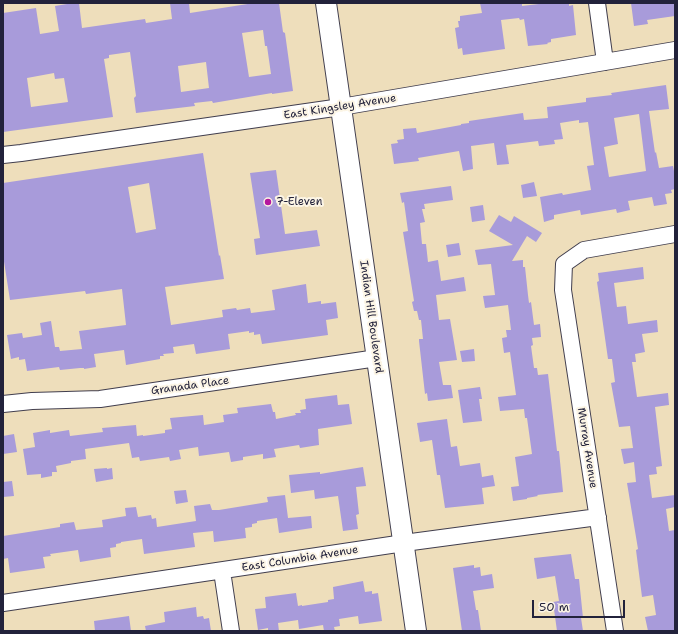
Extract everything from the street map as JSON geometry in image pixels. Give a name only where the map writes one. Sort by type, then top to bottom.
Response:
[{"type":"main road","name":"Indian Hill Boulevard","points":[[326,3],[416,631]]},
{"type":"street","points":[[597,3],[605,62]]},
{"type":"street","name":"East Kingsley Avenue","points":[[3,155],[341,107],[675,50]]},
{"type":"street","name":"Murray Avenue","points":[[615,631],[563,290],[564,264],[584,250],[675,234]]},
{"type":"street","name":"Granada Place","points":[[3,404],[32,401],[100,399],[377,358]]},
{"type":"street","name":"East Columbia Avenue","points":[[3,603],[404,543],[598,517]]},
{"type":"street","points":[[222,571],[231,631]]},
{"type":"building","points":[[79,3],[82,28],[145,19],[146,23],[172,19],[170,3],[189,3],[190,13],[254,3],[279,3],[283,32],[285,33],[293,91],[213,103],[212,101],[194,103],[195,106],[136,113],[134,98],[136,96],[130,52],[109,55],[109,58],[104,59],[113,117],[3,132],[3,13],[36,8],[40,34],[59,31],[55,6]],"holes":[[[263,30],[271,74],[249,77],[242,33]],[[206,62],[209,88],[181,92],[178,66]],[[54,73],[55,79],[64,78],[68,102],[31,107],[27,78]]]},
{"type":"building","points":[[480,3],[522,3],[522,6],[547,3],[569,3],[569,6],[573,5],[576,35],[551,39],[551,42],[547,43],[548,44],[528,46],[524,19],[520,20],[519,18],[501,20],[505,49],[463,55],[462,48],[458,49],[455,28],[459,27],[458,21],[460,21],[460,16],[482,13]]},
{"type":"building","points":[[631,3],[675,3],[675,16],[647,20],[648,24],[634,26]]},
{"type":"building","points":[[666,85],[669,109],[649,111],[655,153],[656,152],[659,168],[673,166],[675,176],[675,189],[671,190],[672,193],[665,194],[667,204],[654,206],[652,197],[628,201],[630,210],[617,213],[616,209],[581,215],[580,210],[554,215],[554,219],[544,222],[540,197],[591,190],[587,166],[594,165],[588,122],[579,123],[579,120],[560,123],[563,139],[554,140],[555,144],[539,146],[538,141],[506,145],[509,164],[497,165],[494,143],[471,146],[473,169],[463,171],[459,151],[418,158],[419,161],[394,164],[391,144],[398,143],[397,140],[404,139],[403,129],[416,128],[417,133],[461,125],[469,123],[469,121],[523,113],[524,120],[548,118],[547,107],[586,102],[586,98],[612,95],[611,93]],"holes":[[[639,114],[646,171],[609,177],[604,147],[618,144],[614,118]]]},
{"type":"building","points":[[203,153],[224,279],[165,287],[171,325],[223,317],[222,310],[250,308],[251,313],[275,310],[272,290],[306,284],[308,303],[321,301],[321,304],[336,302],[338,318],[326,320],[328,335],[262,344],[260,334],[254,335],[254,332],[249,333],[249,331],[228,334],[230,349],[196,354],[194,344],[173,347],[174,353],[163,354],[164,356],[160,356],[160,359],[126,365],[124,350],[94,354],[96,367],[60,370],[59,367],[27,371],[25,359],[19,360],[19,357],[11,359],[7,335],[22,333],[23,338],[42,335],[40,323],[51,321],[55,347],[59,347],[60,351],[82,349],[79,331],[126,325],[122,289],[86,294],[85,291],[10,300],[3,255],[3,183]],"holes":[[[149,183],[156,229],[136,233],[128,187]]]},
{"type":"building","points":[[276,170],[285,234],[317,230],[320,246],[256,255],[254,239],[260,238],[250,173]]},
{"type":"building","points":[[534,182],[537,196],[523,198],[521,185]]},
{"type":"building","points":[[451,186],[453,200],[424,204],[425,209],[422,209],[425,222],[420,223],[422,244],[426,244],[428,262],[438,260],[441,281],[464,277],[466,291],[436,295],[439,320],[450,319],[457,360],[439,362],[443,385],[451,385],[453,398],[428,401],[427,393],[425,394],[419,341],[419,339],[423,339],[421,320],[419,320],[417,311],[414,311],[412,302],[414,301],[403,232],[408,231],[404,202],[402,203],[400,193]]},
{"type":"building","points":[[483,205],[485,220],[472,222],[470,207]]},
{"type":"building","points":[[499,215],[511,222],[514,216],[542,233],[536,242],[527,236],[512,261],[523,260],[529,303],[531,302],[534,325],[540,324],[541,337],[532,338],[533,345],[531,346],[534,368],[537,368],[538,375],[548,374],[557,451],[559,451],[563,492],[537,495],[538,496],[527,499],[513,501],[511,487],[519,486],[515,457],[532,454],[527,418],[525,418],[524,409],[500,411],[498,397],[516,395],[510,352],[504,353],[502,338],[507,337],[506,330],[511,330],[508,305],[485,308],[483,296],[495,295],[491,264],[478,265],[475,250],[513,245],[489,231]]},
{"type":"building","points":[[459,243],[461,255],[448,257],[446,245]]},
{"type":"building","points":[[643,267],[644,279],[614,283],[617,307],[626,306],[628,324],[657,320],[658,332],[642,334],[645,352],[635,354],[636,362],[632,362],[637,397],[668,393],[669,405],[655,407],[662,466],[656,467],[657,474],[649,475],[652,498],[675,495],[675,507],[666,509],[669,531],[675,530],[675,631],[648,631],[645,617],[656,615],[653,595],[642,597],[636,550],[638,549],[627,483],[636,482],[634,462],[624,464],[621,449],[633,448],[630,426],[619,427],[611,383],[615,382],[612,359],[608,359],[597,282],[599,281],[598,273]]},
{"type":"building","points":[[474,349],[475,361],[462,362],[460,351]]},
{"type":"building","points":[[480,387],[482,399],[479,399],[482,421],[463,423],[458,390]]},
{"type":"building","points":[[337,395],[338,405],[349,404],[352,424],[318,429],[319,445],[300,448],[299,445],[274,449],[276,457],[263,459],[263,454],[243,457],[243,460],[231,462],[229,452],[199,456],[198,447],[179,450],[181,459],[170,461],[169,457],[140,461],[139,457],[132,458],[129,443],[85,449],[86,459],[71,461],[71,463],[56,466],[57,472],[52,472],[52,476],[41,478],[41,474],[27,475],[23,449],[35,447],[33,433],[50,430],[50,433],[69,430],[70,436],[103,432],[102,428],[136,425],[137,436],[143,436],[165,433],[165,430],[172,429],[170,418],[203,415],[204,425],[224,422],[223,415],[238,413],[237,408],[271,404],[273,412],[275,412],[276,419],[296,415],[295,413],[301,413],[300,410],[306,409],[305,399]]},
{"type":"building","points":[[447,419],[451,447],[457,446],[460,466],[480,463],[482,477],[493,475],[495,486],[482,488],[484,504],[445,508],[440,475],[437,475],[432,440],[420,442],[417,423]]},
{"type":"building","points":[[14,434],[17,452],[3,454],[3,436]]},
{"type":"building","points":[[363,467],[366,486],[356,487],[359,514],[356,515],[358,529],[343,531],[338,496],[315,499],[314,490],[291,493],[289,475],[320,472],[320,474]]},
{"type":"building","points":[[112,468],[113,479],[96,482],[94,469]]},
{"type":"building","points":[[12,481],[14,496],[3,497],[3,482]]},
{"type":"building","points":[[186,490],[188,502],[176,504],[174,491]]},
{"type":"building","points":[[285,495],[288,518],[311,516],[312,528],[279,533],[277,518],[257,521],[257,523],[252,524],[252,527],[245,528],[246,538],[214,542],[213,531],[193,533],[195,547],[144,554],[142,539],[121,542],[116,544],[116,547],[110,548],[111,557],[80,562],[78,550],[50,554],[51,556],[43,557],[45,568],[10,573],[8,558],[3,559],[3,536],[60,527],[60,524],[74,522],[76,530],[103,527],[102,520],[126,516],[125,508],[136,507],[138,517],[151,515],[152,519],[156,518],[157,527],[196,521],[194,506],[210,504],[212,510],[219,510],[268,502],[267,497]]},
{"type":"building","points":[[571,554],[575,579],[579,579],[583,631],[557,631],[553,602],[559,601],[555,576],[537,579],[534,558]]},
{"type":"building","points":[[474,565],[474,568],[480,567],[481,576],[492,574],[494,588],[473,591],[481,631],[462,631],[453,568]]},
{"type":"building","points":[[363,581],[365,592],[372,591],[372,594],[378,593],[382,621],[359,624],[358,616],[339,619],[340,626],[334,627],[335,631],[324,631],[323,625],[299,629],[298,620],[278,623],[279,631],[268,631],[268,628],[258,630],[255,609],[266,608],[265,597],[296,593],[298,606],[328,602],[328,600],[334,599],[333,587]]},
{"type":"building","points":[[196,607],[197,617],[203,616],[204,619],[209,618],[211,631],[146,631],[145,626],[165,622],[164,612]]},
{"type":"building","points":[[129,616],[131,631],[95,631],[94,621]]},
{"type":"place","name":"7-Eleven","points":[[268,202]]}]
